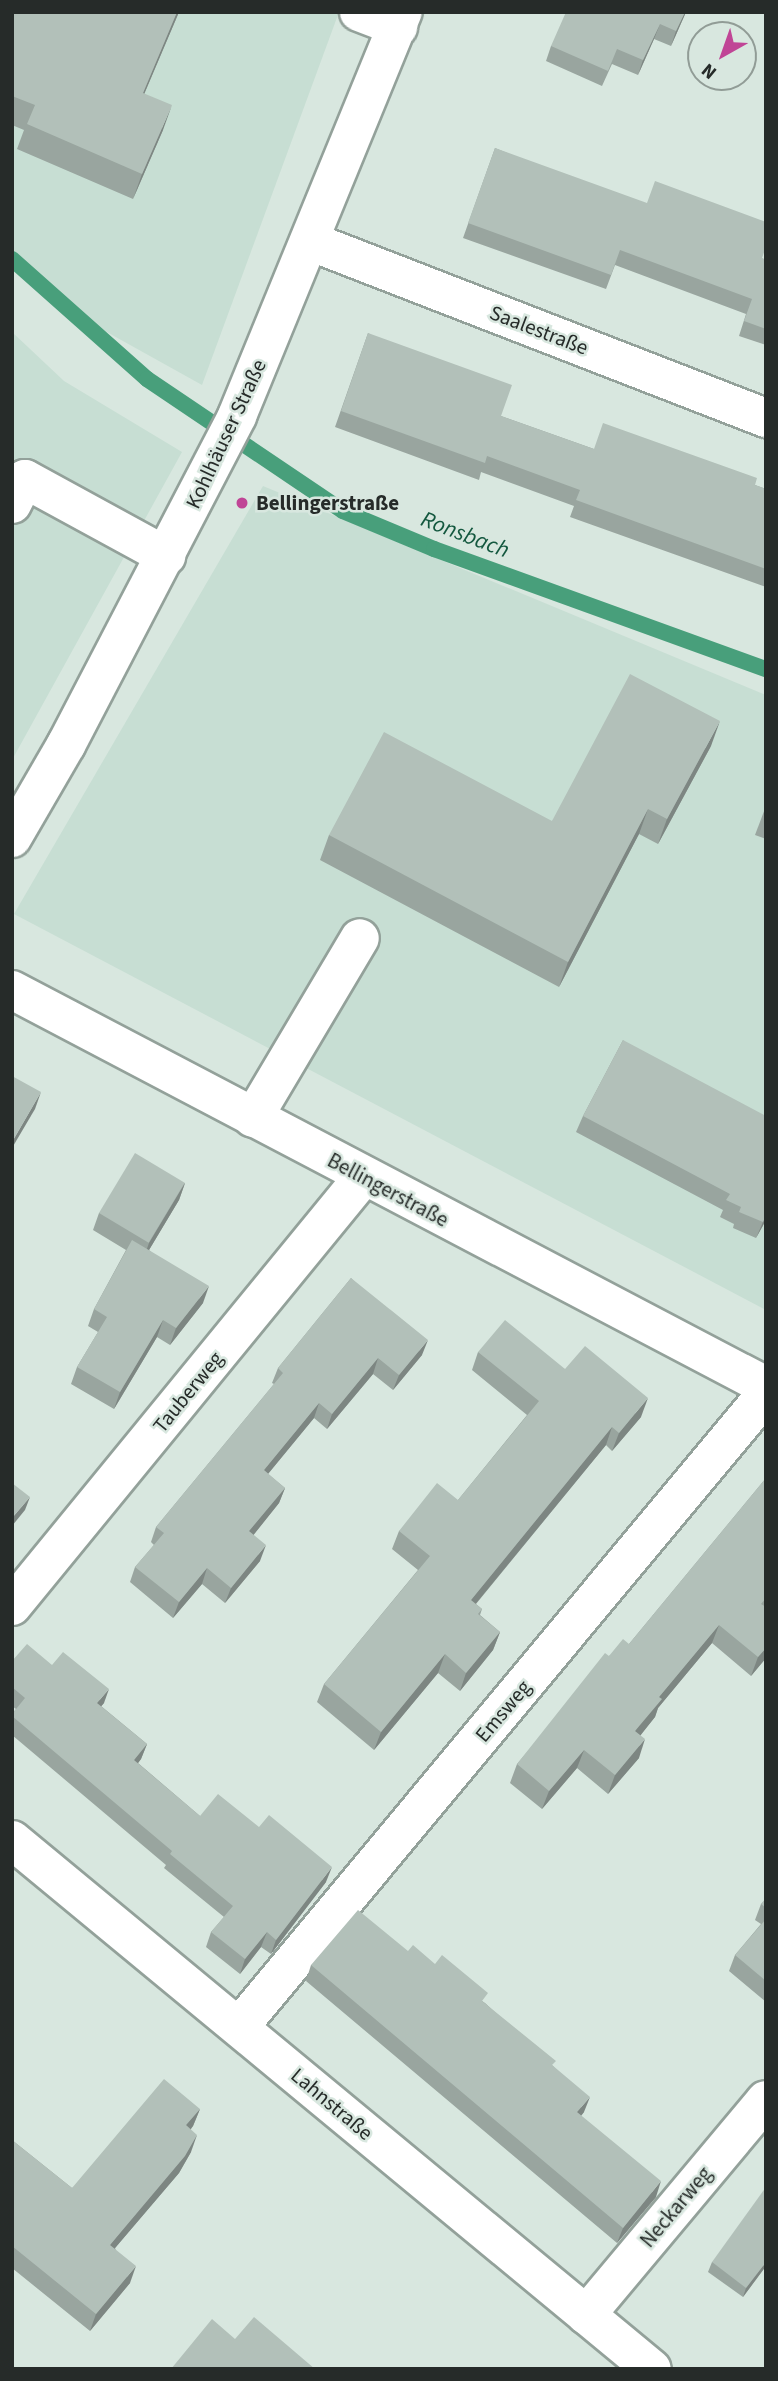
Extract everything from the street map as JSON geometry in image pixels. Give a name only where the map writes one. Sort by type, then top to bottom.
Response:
[{"type":"street","points":[[359,12],[401,20]]},
{"type":"street","name":"Kohlhäuser Straße","points":[[12,838],[166,556],[237,416],[312,242],[401,20]]},
{"type":"street","name":"Saalestraße","points":[[312,242],[766,418]]},
{"type":"street","points":[[12,504],[25,479],[166,556]]},
{"type":"street","points":[[253,1118],[360,938]]},
{"type":"street","name":"Bellingerstraße","points":[[12,990],[363,1177],[766,1386]]},
{"type":"street","name":"Tauberweg","points":[[12,1606],[363,1177]]},
{"type":"street","name":"Emsweg","points":[[239,2027],[766,1394]]},
{"type":"street","name":"Lahnstraße","points":[[12,1840],[652,2369]]},
{"type":"street","name":"Neckarweg","points":[[586,2315],[766,2100]]},
{"type":"shaded area","points":[[12,12],[339,12],[202,385],[87,321],[12,251]]},
{"type":"shaded area","points":[[12,332],[64,381],[182,452],[12,760]]},
{"type":"shaded area","points":[[263,486],[766,695],[766,1310],[14,914]]},
{"type":"building","points":[[12,12],[177,12],[143,93],[172,105],[142,174],[27,124],[35,105],[12,96]]},
{"type":"building","points":[[566,12],[685,12],[676,31],[660,24],[643,60],[617,49],[608,71],[551,46]]},
{"type":"building","points":[[495,148],[647,203],[655,181],[766,222],[766,247],[762,258],[766,260],[766,329],[744,321],[752,299],[620,250],[611,275],[468,223]]},
{"type":"building","points":[[368,333],[512,385],[501,416],[594,449],[603,423],[757,478],[755,485],[766,489],[766,569],[576,500],[580,490],[487,456],[485,463],[341,411]]},
{"type":"building","points":[[630,674],[720,721],[667,819],[648,809],[568,962],[329,835],[384,732],[552,821]]},
{"type":"building","points":[[623,1040],[766,1116],[766,1215],[763,1222],[739,1212],[741,1207],[726,1200],[730,1194],[583,1116]]},
{"type":"building","points":[[12,1076],[41,1092],[12,1142]]},
{"type":"building","points":[[135,1153],[185,1183],[149,1243],[99,1213]]},
{"type":"building","points":[[132,1240],[209,1286],[176,1328],[163,1320],[120,1392],[77,1367],[107,1317],[94,1309]]},
{"type":"building","points":[[351,1278],[428,1340],[399,1375],[378,1358],[332,1414],[319,1403],[264,1470],[285,1488],[249,1531],[266,1545],[231,1588],[207,1568],[179,1602],[135,1567],[164,1533],[156,1527],[283,1373],[278,1368]]},
{"type":"building","points":[[505,1320],[565,1369],[585,1346],[648,1398],[619,1433],[612,1427],[471,1600],[482,1609],[478,1614],[500,1632],[466,1673],[445,1654],[381,1732],[324,1684],[430,1556],[399,1531],[437,1483],[458,1500],[539,1401],[478,1352]]},
{"type":"building","points":[[766,1478],[766,1598],[761,1604],[766,1607],[766,1648],[758,1657],[719,1625],[659,1697],[662,1699],[635,1731],[645,1739],[615,1775],[584,1750],[549,1791],[517,1764],[605,1653],[609,1656],[623,1639],[629,1644]]},
{"type":"building","points":[[12,1483],[30,1497],[12,1518]]},
{"type":"building","points":[[27,1644],[52,1665],[63,1652],[109,1689],[97,1703],[147,1744],[134,1760],[200,1816],[218,1794],[259,1827],[269,1815],[332,1867],[276,1940],[267,1932],[245,1959],[211,1932],[233,1906],[12,1716],[25,1698],[12,1687],[12,1661]]},
{"type":"building","points":[[358,1910],[408,1951],[413,1945],[435,1964],[442,1955],[488,1993],[482,2001],[556,2061],[552,2065],[590,2097],[577,2112],[661,2181],[623,2228],[311,1965]]},
{"type":"building","points":[[766,1919],[766,1981],[735,1955]]},
{"type":"building","points":[[164,2079],[200,2109],[186,2125],[197,2135],[185,2156],[110,2245],[136,2266],[96,2314],[12,2246],[12,2140],[72,2188]]},
{"type":"building","points":[[766,2187],[766,2262],[746,2288],[712,2262]]},
{"type":"building","points":[[254,2317],[315,2369],[171,2369],[212,2319],[235,2339]]},
{"type":"waterway","name":"Ronsbach","points":[[12,259],[147,379],[343,511],[434,549],[766,669]]},
{"type":"place","name":"Bellingerstraße","points":[[242,503]]}]
